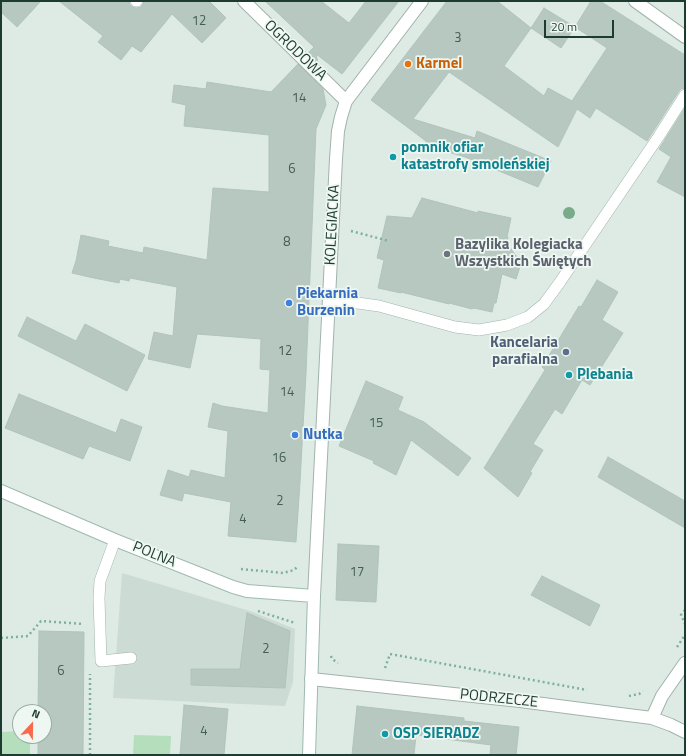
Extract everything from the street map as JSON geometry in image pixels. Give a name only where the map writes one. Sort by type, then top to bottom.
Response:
[{"type":"street","name":"OGRODOWA","points":[[244,1],[346,101]]},
{"type":"street","name":"KOLEGIACKA","points":[[309,755],[314,596],[338,131],[340,117],[346,101],[422,1]]},
{"type":"street","points":[[635,1],[685,37]]},
{"type":"street","name":"POLNA","points":[[1,492],[115,540],[233,587],[247,591],[314,596]]},
{"type":"street","points":[[652,718],[662,696],[685,663]]},
{"type":"street","name":"PODRZECZE","points":[[311,679],[520,701],[652,718],[685,732]]},
{"type":"lane","points":[[329,299],[379,306],[455,327],[479,330],[507,325],[528,317],[544,304],[560,282],[685,95]]},
{"type":"lane","points":[[115,540],[100,581],[98,598],[101,661],[131,658]]},
{"type":"path","points":[[351,231],[389,241]]},
{"type":"path","points":[[234,568],[283,573],[294,570],[301,560]]},
{"type":"path","points":[[252,609],[296,624]]},
{"type":"path","points":[[685,610],[681,615],[685,624]]},
{"type":"path","points":[[1,638],[28,636],[41,621],[90,624]]},
{"type":"path","points":[[330,654],[332,659],[339,664]]},
{"type":"path","points":[[385,669],[390,654],[587,690]]},
{"type":"path","points":[[90,670],[90,755]]},
{"type":"path","points":[[626,697],[639,694],[645,690]]},
{"type":"shaded area","points":[[122,573],[250,611],[295,629],[293,682],[285,706],[113,698]]},
{"type":"green space","points":[[12,731],[12,744],[30,744],[30,755],[1,755],[1,732]]},
{"type":"green space","points":[[134,735],[171,736],[170,755],[133,755]]},
{"type":"building","points":[[1,1],[41,1],[17,27],[1,12]]},
{"type":"building","points":[[59,1],[129,1],[130,5],[136,8],[141,7],[144,1],[209,1],[226,18],[202,43],[172,14],[141,52],[132,46],[121,60],[98,42],[103,36]]},
{"type":"building","points":[[265,1],[321,1],[349,23],[366,1],[399,1],[342,74],[316,54],[318,63],[308,53],[314,47]]},
{"type":"building","points":[[447,1],[497,1],[531,28],[504,66],[544,96],[548,88],[572,101],[607,48],[575,27],[591,1],[600,1],[685,55],[685,88],[679,91],[647,141],[596,108],[590,118],[577,109],[558,147],[449,72],[413,119],[475,138],[477,131],[551,161],[538,187],[465,157],[425,145],[426,141],[371,100]]},
{"type":"building","points":[[544,8],[575,27],[561,48],[531,28]]},
{"type":"building","points":[[298,64],[323,89],[326,105],[316,129],[306,373],[296,542],[228,536],[231,502],[184,493],[182,501],[160,495],[168,470],[189,477],[191,470],[225,478],[228,431],[208,427],[213,403],[222,406],[268,413],[270,370],[260,369],[261,339],[197,334],[190,368],[148,359],[154,332],[173,336],[177,287],[130,278],[129,281],[120,279],[119,283],[72,273],[81,235],[109,241],[108,246],[143,253],[144,247],[207,260],[213,188],[269,192],[269,135],[184,126],[186,105],[172,102],[174,85],[206,89],[207,82],[271,92]]},
{"type":"building","points":[[685,108],[685,197],[657,182],[671,157],[659,149]]},
{"type":"building","name":"Bazylika Kolegiacka Wszystkich Świętych","points":[[422,198],[478,213],[478,211],[511,218],[507,243],[516,256],[523,258],[516,279],[502,274],[496,303],[494,303],[492,312],[378,288],[384,260],[377,258],[387,216],[412,218]]},
{"type":"building","points":[[597,280],[618,292],[602,320],[623,333],[590,385],[582,380],[562,414],[555,409],[533,444],[543,450],[518,497],[484,468],[545,370],[542,367],[579,306],[581,307]]},
{"type":"building","points":[[27,317],[76,341],[85,324],[145,355],[127,391],[18,336]]},
{"type":"building","points":[[366,381],[403,397],[398,410],[424,422],[471,458],[458,476],[411,440],[396,475],[373,463],[374,461],[339,446]]},
{"type":"building","points":[[19,394],[116,433],[121,419],[142,427],[130,461],[89,446],[83,459],[5,428]]},
{"type":"building","points":[[608,457],[685,501],[685,528],[598,477]]},
{"type":"building","points":[[338,544],[379,546],[376,602],[336,600]]},
{"type":"building","points":[[542,576],[600,605],[590,626],[531,595]]},
{"type":"building","points":[[247,613],[290,631],[285,688],[191,685],[191,669],[240,669]]},
{"type":"building","points":[[39,631],[84,632],[83,755],[38,755],[38,744],[52,744],[52,704],[38,704]]},
{"type":"building","points":[[184,705],[228,709],[224,755],[180,755]]},
{"type":"building","points":[[357,706],[464,718],[464,721],[519,727],[516,755],[490,755],[491,745],[416,735],[414,755],[352,755]]},
{"type":"place","name":"Karmel","points":[[408,64]]},
{"type":"place","name":"pomnik ofiar katastrofy smoleńskiej","points":[[393,157]]},
{"type":"place","name":"Bazylika Kolegiacka Wszystkich Świętych","points":[[447,254]]},
{"type":"place","name":"Piekarnia Burzenin","points":[[289,303]]},
{"type":"place","name":"Kancelaria parafialna","points":[[566,352]]},
{"type":"place","name":"Plebania","points":[[569,375]]},
{"type":"place","name":"Nutka","points":[[295,435]]},
{"type":"place","name":"OSP SIERADZ","points":[[385,734]]}]
